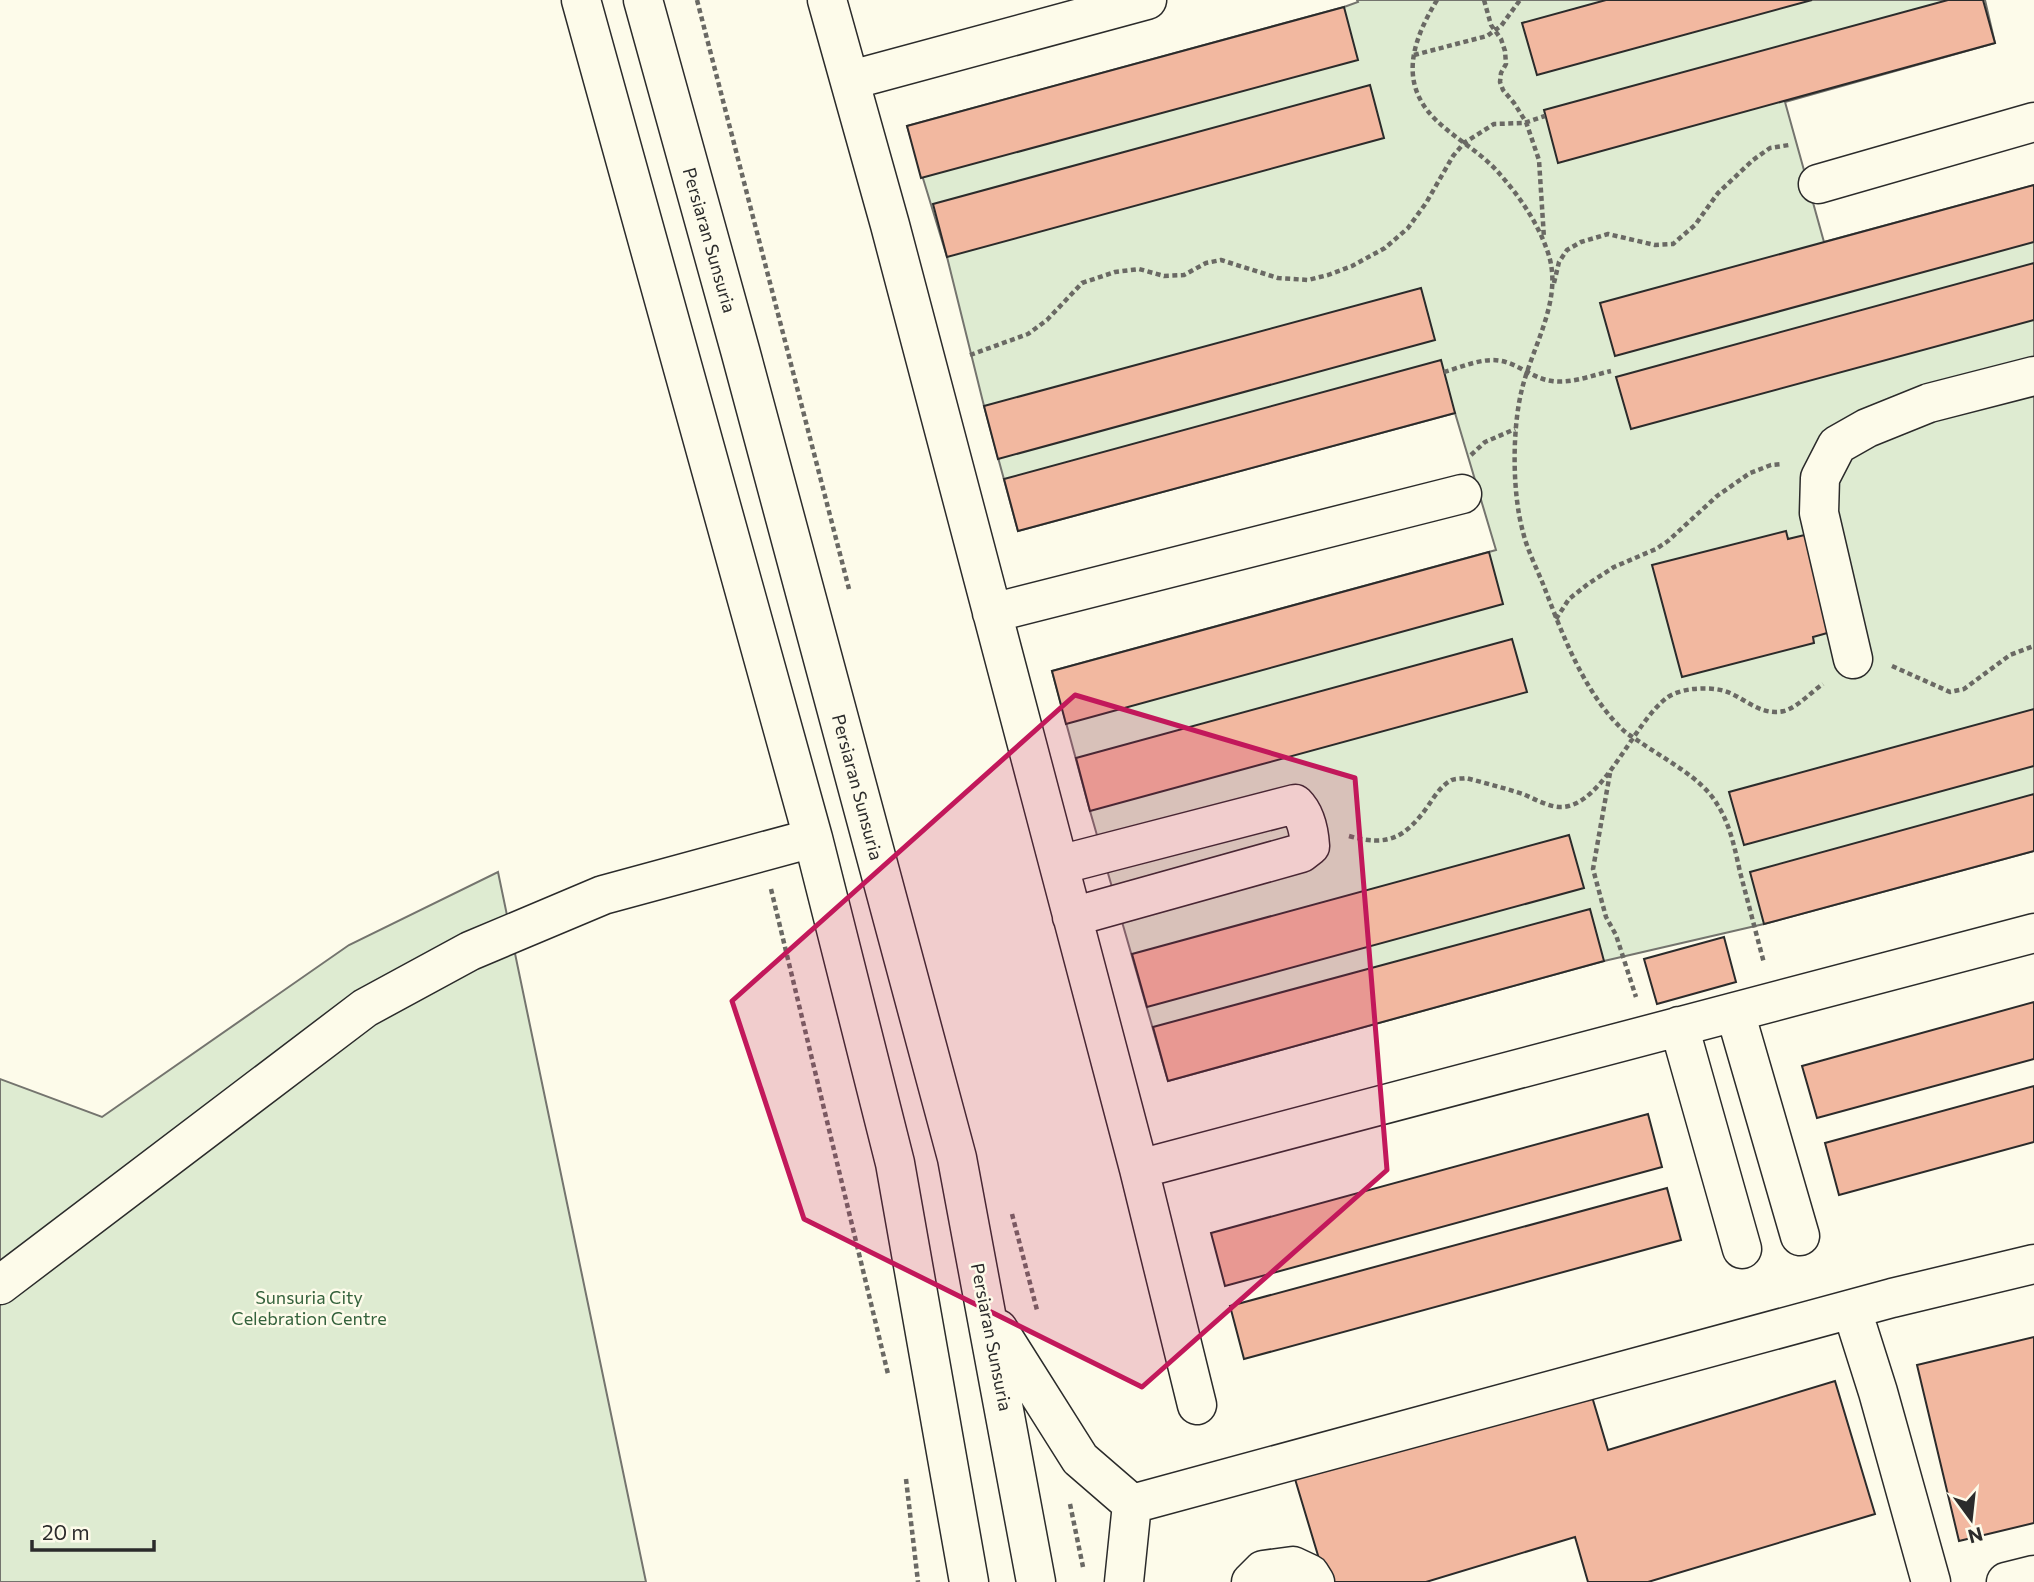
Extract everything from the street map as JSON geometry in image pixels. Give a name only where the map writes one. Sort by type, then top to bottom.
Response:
[{"type":"street","points":[[582,0],[813,838],[895,1163],[969,1582]]},
{"type":"street","name":"Persiaran Sunsuria","points":[[643,0],[748,377],[957,1158],[1036,1582]]},
{"type":"street","points":[[828,0],[1059,864],[1139,1169],[1197,1405]]},
{"type":"street","points":[[851,80],[1147,0]]},
{"type":"street","points":[[1818,184],[2034,122]]},
{"type":"street","points":[[1853,659],[1819,513],[1819,478],[1837,445],[1867,428],[1929,403],[2034,376]]},
{"type":"street","points":[[992,614],[1462,494]]},
{"type":"street","points":[[1059,864],[1294,804],[1303,812],[1310,837],[1310,846],[1301,853],[1072,917]]},
{"type":"street","points":[[0,1284],[365,1008],[470,951],[603,895],[813,838]]},
{"type":"street","points":[[1139,1169],[2034,933]]},
{"type":"street","points":[[1735,1012],[1800,1236]]},
{"type":"street","points":[[1664,1030],[1742,1249]]},
{"type":"street","points":[[1132,1504],[1852,1310],[2034,1264]]},
{"type":"street","points":[[1852,1310],[1931,1582]]},
{"type":"street","points":[[988,1313],[1080,1458],[1132,1504]]},
{"type":"street","points":[[1124,1582],[1132,1504]]},
{"type":"street","points":[[1251,1582],[1263,1570],[1293,1566],[1310,1574],[1315,1582]]},
{"type":"street","points":[[2006,1582],[2034,1575]]},
{"type":"path","points":[[696,0],[851,596]]},
{"type":"path","points":[[1437,0],[1414,48],[1412,70],[1419,97],[1433,117],[1496,170],[1535,222],[1549,253],[1553,287]]},
{"type":"path","points":[[1484,0],[1490,25],[1501,39],[1506,64],[1500,82],[1526,122],[1539,160],[1545,244]]},
{"type":"path","points":[[1414,55],[1487,36],[1502,26],[1520,0]]},
{"type":"path","points":[[970,355],[1028,334],[1047,320],[1082,283],[1115,272],[1139,270],[1164,276],[1184,275],[1206,263],[1221,260],[1278,278],[1308,280],[1352,266],[1385,248],[1408,228],[1464,143],[1494,124],[1526,122],[1545,116]]},
{"type":"path","points":[[1773,1002],[1735,850],[1718,804],[1706,789],[1622,730],[1583,677],[1556,619],[1523,533],[1518,505],[1515,429],[1522,388],[1547,315],[1559,262],[1567,250],[1581,242],[1608,234],[1655,245],[1673,244],[1695,225],[1718,193],[1753,160],[1770,148],[1789,145]]},
{"type":"path","points":[[1444,372],[1486,360],[1504,361],[1527,373],[1555,382],[1611,370]]},
{"type":"path","points":[[1556,619],[1569,599],[1588,584],[1614,567],[1656,550],[1717,496],[1750,473],[1771,465],[1793,462],[1825,468]]},
{"type":"path","points":[[1310,837],[1344,835],[1364,841],[1383,842],[1401,835],[1418,820],[1434,796],[1451,780],[1466,778],[1562,807],[1579,803],[1611,770],[1651,713],[1669,696],[1682,691],[1706,688],[1728,692],[1766,712],[1785,711],[1853,659],[1889,665],[1950,692],[1964,689],[2010,655],[2034,646]]},
{"type":"path","points":[[1611,770],[1593,869],[1606,917],[1664,1030]]},
{"type":"path","points":[[762,852],[891,1385]]},
{"type":"path","points":[[1010,1205],[1038,1314]]},
{"type":"path","points":[[906,1478],[918,1582]]},
{"type":"highlighted area","points":[[1075,695],[1355,778],[1387,1170],[1142,1387],[804,1219],[732,1001]]},
{"type":"green space","points":[[1357,0],[1985,0],[1995,43],[1785,102],[1824,242],[2034,185],[2034,851],[1764,924],[1604,961],[1168,1081],[1052,671],[1496,550],[1455,413],[1018,531],[947,257],[907,126],[1344,7],[1358,2]]},
{"type":"green space","name":"Sunsuria City Celebration Centre","points":[[498,872],[646,1582],[0,1582],[0,1079],[102,1117],[349,945]]},
{"type":"building","points":[[1606,0],[1812,0],[1537,75],[1522,23]]},
{"type":"building","points":[[1948,0],[1983,0],[1995,43],[1558,163],[1544,110]]},
{"type":"building","points":[[1344,7],[1358,60],[921,178],[907,126]]},
{"type":"building","points":[[1370,85],[1384,138],[947,257],[933,204]]},
{"type":"building","points":[[2034,185],[2034,242],[1615,356],[1600,303]]},
{"type":"building","points":[[2034,263],[2034,320],[1631,429],[1616,377]]},
{"type":"building","points":[[1421,288],[1435,340],[998,459],[984,406]]},
{"type":"building","points":[[1441,360],[1455,413],[1018,531],[1004,479]]},
{"type":"building","points":[[1786,531],[1788,539],[1813,533],[1838,630],[1813,637],[1814,643],[1682,677],[1652,565]]},
{"type":"building","points":[[1489,552],[1503,604],[1066,724],[1052,671]]},
{"type":"building","points":[[1512,639],[1527,692],[1090,811],[1076,758]]},
{"type":"building","points":[[2034,709],[2034,766],[1744,845],[1729,792]]},
{"type":"building","points":[[2034,794],[2034,851],[1764,924],[1750,872]]},
{"type":"building","points":[[1569,835],[1584,888],[1147,1007],[1132,954]]},
{"type":"building","points":[[1590,909],[1604,961],[1168,1081],[1153,1027]]},
{"type":"building","points":[[1724,937],[1736,982],[1657,1004],[1644,959]]},
{"type":"building","points":[[2034,1002],[2034,1059],[1817,1118],[1802,1066]]},
{"type":"building","points":[[2034,1086],[2034,1142],[1839,1195],[1825,1143]]},
{"type":"building","points":[[1648,1114],[1662,1167],[1225,1286],[1211,1233]]},
{"type":"building","points":[[1667,1188],[1681,1240],[1244,1359],[1230,1306]]},
{"type":"building","points":[[2034,1337],[2034,1523],[1959,1541],[1917,1365]]},
{"type":"building","points":[[1835,1381],[1875,1514],[1648,1582],[1588,1582],[1575,1537],[1426,1582],[1326,1582],[1295,1479],[1590,1390],[1608,1450]]}]
